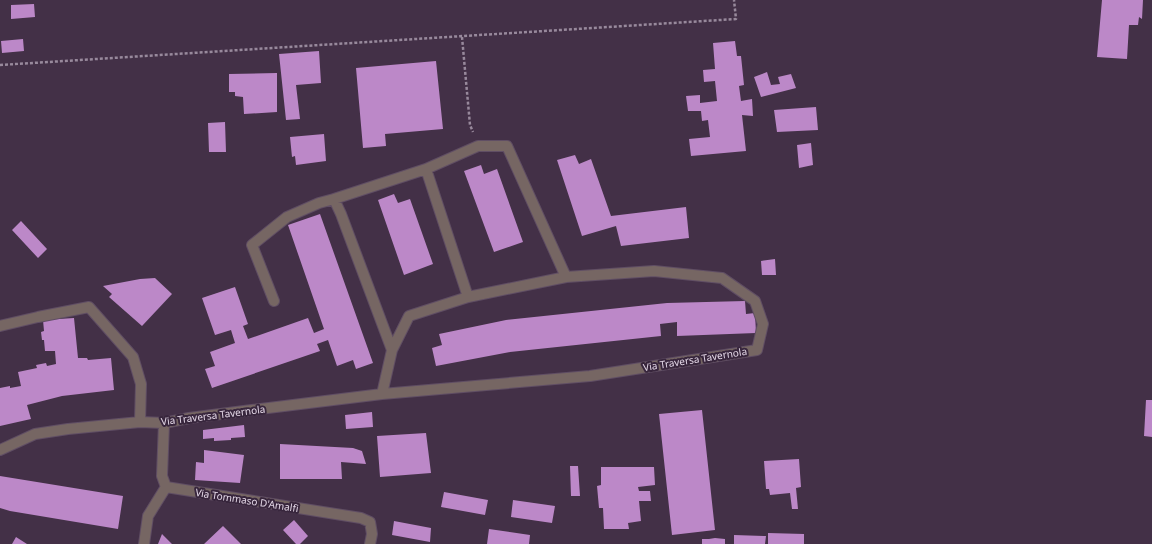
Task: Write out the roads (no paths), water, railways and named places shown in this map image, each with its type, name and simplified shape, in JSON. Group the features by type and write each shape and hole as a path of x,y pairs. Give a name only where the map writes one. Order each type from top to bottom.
{"street":[{"path":"274,301 252,246 287,217 319,203 334,200 426,168 478,146 507,146 566,277"},
{"path":"426,168 468,297"},
{"path":"334,200 341,214 392,350"},
{"name":"Via Traversa Tavernola","path":"0,450 35,434 68,429 140,422 164,423 205,416 382,394 590,376 757,350 763,324 755,301 722,278 654,271 566,277 468,297 409,316 392,350 382,394"},
{"path":"0,326 38,316 89,307 133,357 141,384 140,422"},
{"path":"144,544 148,516 166,487 162,476 164,423"},
{"name":"Via Tommaso D'Amalfi","path":"166,487 361,518 370,522 372,534 370,544"}]}
